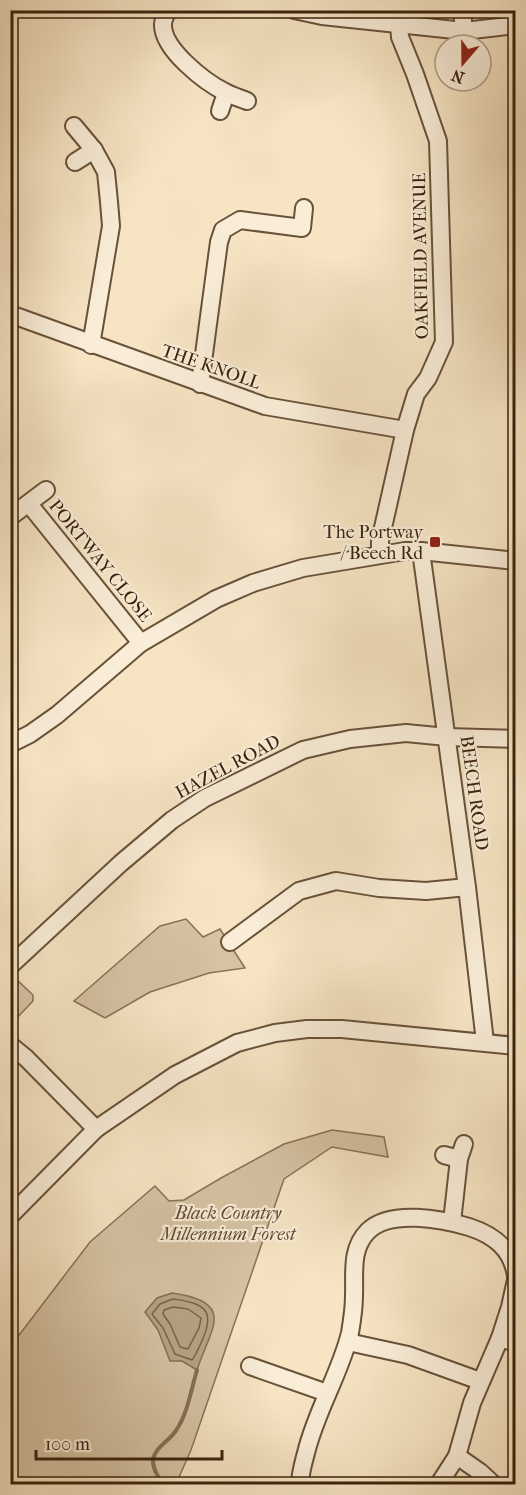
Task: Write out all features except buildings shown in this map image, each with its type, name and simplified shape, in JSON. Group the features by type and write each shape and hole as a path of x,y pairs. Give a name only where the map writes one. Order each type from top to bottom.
{"street":[{"path":"168,10 163,23 167,38 179,56 201,76 226,93 247,100"},
{"path":"294,10 322,16 464,31 516,25"},
{"path":"462,10 464,31"},
{"name":"OAKFIELD AVENUE","path":"380,554 380,541 405,430 416,394 428,378 444,342 438,141 416,74 400,37 399,25"},
{"path":"220,111 226,93"},
{"path":"74,126 94,150 106,172 111,226 91,345"},
{"path":"75,162 94,150"},
{"path":"200,384 219,242 223,231 240,220 302,228 304,208"},
{"name":"THE KNOLL","path":"10,314 265,406 405,430"},
{"name":"PORTWAY CLOSE","path":"10,517 46,490"},
{"name":"PORTWAY CLOSE","path":"29,504 141,643"},
{"path":"10,744 57,716 141,643 216,599 253,583 303,568 380,554 422,551 516,561"},
{"name":"BEECH ROAD","path":"422,551 467,887 485,1042"},
{"name":"HAZEL ROAD","path":"10,966 129,855 172,819 226,787 303,750 350,739 406,733 516,739"},
{"path":"233,934 299,891 336,881 379,888 426,891 467,887"},
{"path":"10,1216 96,1129 175,1075 237,1043 275,1033 307,1029 342,1029 516,1046"},
{"path":"10,1045 26,1058 96,1129"},
{"path":"452,1222 456,1152"},
{"path":"300,1485 311,1433 348,1342 353,1311 354,1263 357,1250 367,1232 377,1224 388,1219 412,1218 452,1222 483,1232 512,1251 516,1278 510,1307 508,1341 480,1381 457,1456 439,1485"},
{"path":"348,1342 408,1355 480,1381"},
{"path":"250,1366 327,1393"},
{"path":"457,1456 480,1472 493,1485"}],"green space":[{"path":"186,919 203,937 220,929 245,968 209,973 150,992 105,1018 74,1001 160,926"},
{"path":"14,977 33,995 33,1001 11,1024 11,981"},
{"name":"Black Country Millennium Forest","path":"332,1130 384,1137 388,1157 332,1147 284,1179 191,1450 176,1484 11,1484 10,1347 90,1242 155,1186 169,1201 184,1200 284,1144"}],"water":[{"path":"172,1293 193,1297 206,1303 212,1311 214,1320 212,1330 197,1370 182,1361 170,1361 158,1330 145,1312 157,1298"}],"waterway":[{"path":"162,1484 154,1469 153,1459 157,1450 174,1433 181,1422 197,1370"}],"place":[{"name":"The Portway / Beech Rd","path":"435,542"}]}
